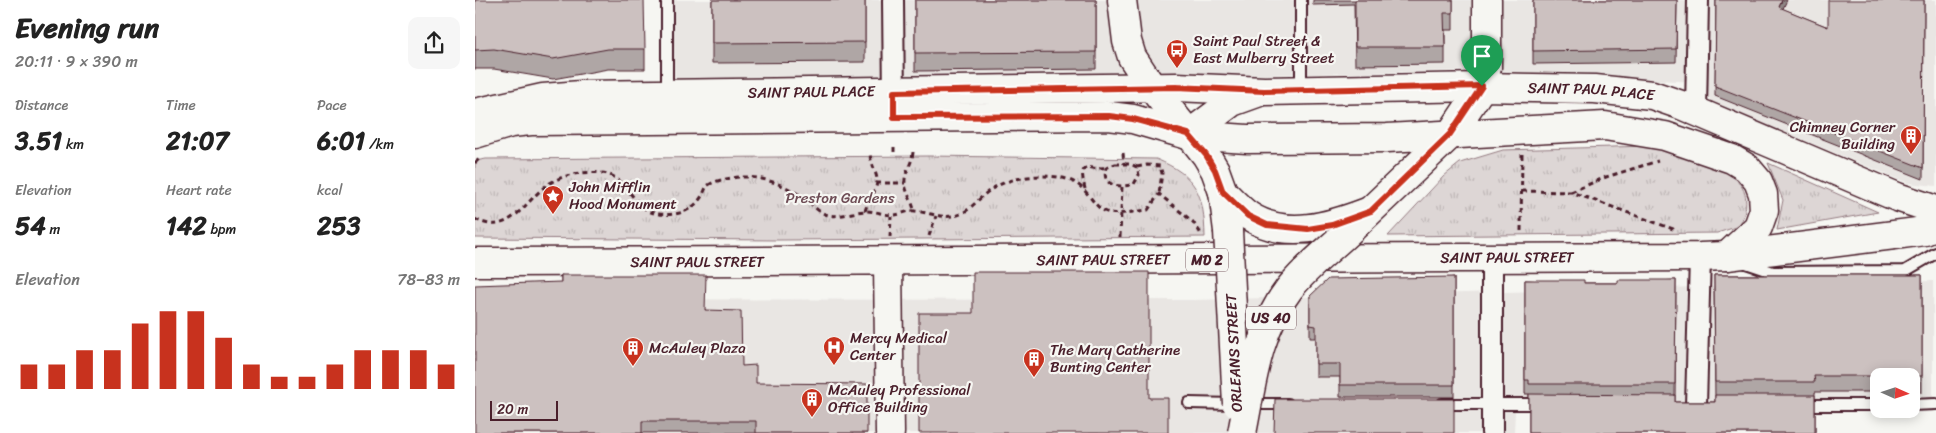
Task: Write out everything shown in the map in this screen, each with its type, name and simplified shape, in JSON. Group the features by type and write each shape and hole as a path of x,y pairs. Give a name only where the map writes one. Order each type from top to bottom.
{"main road":[{"name":"US 40","path":"1122,0 1127,41 1132,57 1188,134"},
{"name":"US 40","path":"1482,86 1487,67 1487,0"},
{"name":"SAINT PAUL PLACE","path":"475,113 543,98 667,107 894,105 1153,88 1264,91 1482,86 1620,90 1652,96 1696,111 1897,197 1936,210"},
{"name":"ORLEANS STREET","path":"1243,433 1256,362 1274,313 1290,288 1450,134 1482,86"},
{"path":"1188,134 1232,102 1264,91"},
{"name":"SAINT PAUL PLACE","path":"894,105 1109,116 1133,119 1188,134 1247,139 1387,138 1605,126 1665,136 1732,159 1747,168 1758,181 1763,194 1764,210 1758,227 1727,256"},
{"name":"SAINT PAUL PLACE","path":"475,134 511,123 531,120 667,107"},
{"name":"ORLEANS STREET","path":"1188,134 1206,155 1215,170 1223,192 1215,233 1238,433"},
{"path":"1223,192 1248,216 1267,225 1283,228 1308,229 1332,225 1371,211"},
{"name":"SAINT PAUL STREET","path":"475,262 888,262 1492,256 1700,257 1727,256 1925,231 1936,226"},
{"path":"888,262 890,433"}],"street":[{"path":"893,0 894,105"},
{"path":"1696,111 1698,0"},
{"path":"1491,433 1492,256"},
{"path":"1696,405 1700,257"}],"lane":[{"path":"667,0 667,107"},
{"path":"1301,0 1301,90"},
{"path":"1727,256 1773,272 1905,271 1936,253"},
{"path":"1189,404 1297,404"},
{"path":"1434,404 1554,404"},
{"path":"1920,405 1936,404"},
{"path":"1792,405 1870,405"}],"path":[{"path":"865,211 876,183 876,174 871,164 870,152"},
{"path":"913,152 912,164 906,174 905,183 915,210"},
{"path":"1123,153 1124,164"},
{"path":"1571,192 1606,178 1665,159"},
{"path":"1521,231 1522,160"},
{"path":"475,219 486,225 507,222 550,184 563,177 591,173 603,173 621,181 639,204 657,214 679,214 686,211 694,205 707,187 720,180 742,177 765,180 790,189 827,215 835,216 865,211 891,215 915,210 936,216 955,216 971,207 988,191 1006,181 1040,176 1067,178 1085,191 1097,207 1110,212 1148,210 1159,194 1162,173 1160,166 1147,164 1137,167 1124,164 1109,165 1106,168 1089,166 1084,168 1085,191"},
{"path":"1106,168 1104,175 1106,181 1113,186 1134,184 1139,175 1137,167"},
{"path":"876,183 905,183"},
{"path":"1120,237 1121,185"},
{"path":"1522,191 1571,192 1673,229 1676,234"},
{"path":"1159,194 1193,222 1215,233"},
{"path":"890,224 891,215"},
{"path":"929,236 936,216"}],"shaded area":[{"path":"673,0 1936,0 1936,186 1908,183 1712,102 1699,82 1461,71 675,87"},
{"path":"1933,281 1933,412 1920,412 1920,368 1870,368 1870,412 1515,411 1514,433 475,433 475,299 1193,300"}],"green space":[{"path":"1650,146 1703,160 1721,168 1735,178 1744,191 1746,207 1739,226 1717,233 1388,236 1444,176 1460,163 1503,150"},
{"name":"Preston Gardens","path":"929,156 1156,159 1181,172 1196,188 1203,209 1205,237 779,240 475,238 475,161 486,159"},
{"path":"1768,163 1878,212 1777,230 1783,200"}],"building":[{"path":"475,0 644,0 645,49 608,49 553,59 494,49 475,50"},
{"path":"712,0 865,0 865,42 712,43"},
{"path":"915,0 1096,0 1096,52 915,53"},
{"path":"1355,0 1453,0 1453,13 1444,13 1445,47 1355,47"},
{"path":"1533,0 1677,0 1676,49 1533,51"},
{"path":"1716,0 1782,0 1779,7 1828,27 1828,0 1924,0 1923,168 1715,86"},
{"name":"The Mary Catherine Bunting Center","path":"973,272 1149,272 1149,398 1168,398 1168,433 919,433 919,313 973,313"},
{"path":"561,275 706,275 705,310 741,311 742,366 756,365 756,383 867,384 867,433 756,433 756,421 642,421 642,433 475,433 475,285 561,282"},
{"path":"1714,275 1922,275 1922,376 1920,376 1920,368 1870,368 1870,376 1814,376 1815,382 1715,382"},
{"path":"1454,277 1454,385 1340,385 1340,364 1316,364 1316,326 1310,325 1310,296 1328,279"},
{"path":"1525,280 1584,280 1584,283 1618,283 1618,280 1676,280 1675,384 1529,384 1529,380 1525,380"},
{"path":"1529,394 1675,395 1675,402 1715,402 1715,395 1815,395 1815,433 1529,433"},
{"path":"1275,399 1454,399 1454,433 1274,433"}],"place":[{"name":"Saint Paul Street & East Mulberry Street","path":"1177,69"},
{"name":"Chimney Corner Building","path":"1911,155"},
{"name":"John Mifflin Hood Monument","path":"553,215"},
{"name":"Mercy Medical Center","path":"834,366"},
{"name":"McAuley Plaza","path":"633,367"},
{"name":"The Mary Catherine Bunting Center","path":"1034,378"},
{"name":"McAuley Professional Office Building","path":"812,418"}],"route":[{"path":"1482,86 1450,134 1371,211 1332,225 1308,229 1267,225 1248,216 1223,192 1215,170 1206,155 1188,134 1159,126 1133,119 1109,116 894,117 894,92 1176,87 1264,91 1482,86"}]}
